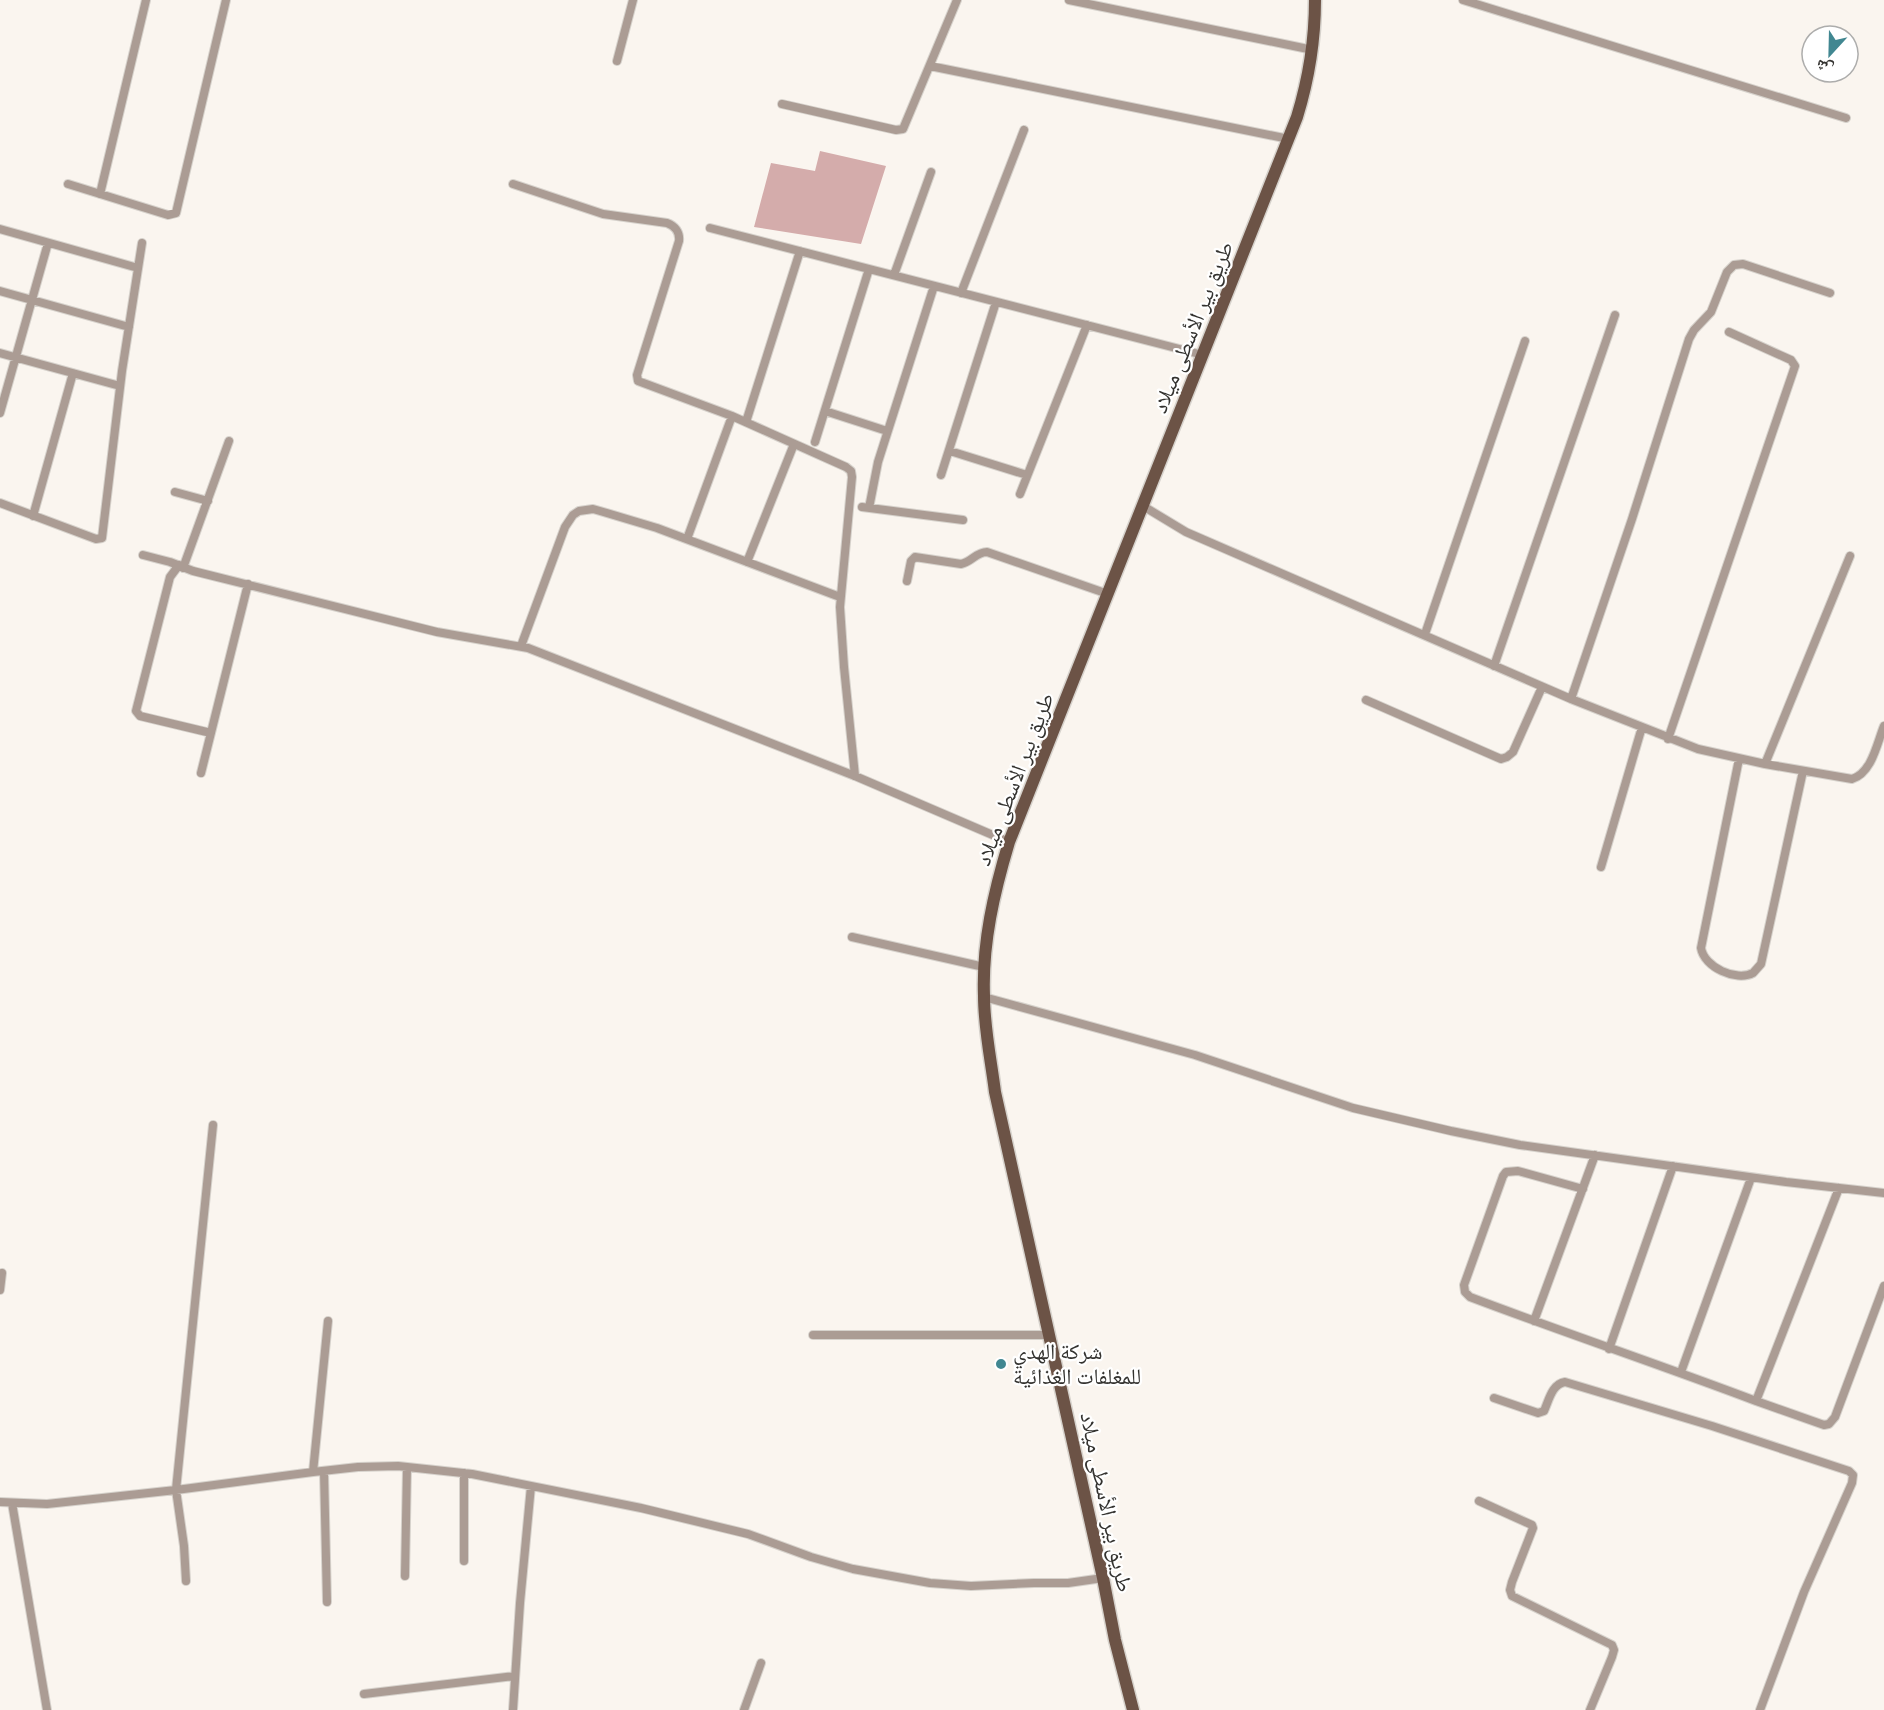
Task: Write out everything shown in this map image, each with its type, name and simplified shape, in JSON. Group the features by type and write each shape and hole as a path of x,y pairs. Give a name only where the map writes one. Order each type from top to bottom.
{"main road":[{"name":"طريق بير الأسطى ميلاد","path":"1133,1710 1115,1640 995,1092 984,997 984,967 992,904 1009,842 1290,139 1304,95 1313,50 1315,0"}],"street":[{"path":"100,194 146,0"},
{"path":"68,184 168,215 173,215 177,211 226,0"},
{"path":"617,61 633,0"},
{"path":"782,104 901,130 906,125 957,0"},
{"path":"1069,0 1313,50"},
{"path":"1463,0 1846,118"},
{"path":"930,66 1290,139"},
{"path":"961,293 1024,130"},
{"path":"894,275 931,172"},
{"path":"513,184 603,214 674,226 679,241 637,380 641,384 732,416 846,467 850,471 851,489 840,597 844,667 855,776"},
{"path":"710,228 1203,356"},
{"path":"0,229 138,268"},
{"path":"0,413 48,243"},
{"path":"0,503 96,539 102,538 120,386 142,243"},
{"path":"746,422 800,251"},
{"path":"1571,699 1636,508 1689,339 1694,330 1711,312 1727,272 1734,265 1743,264 1830,293"},
{"path":"815,442 869,269"},
{"path":"934,286 865,507 963,520"},
{"path":"0,291 129,327"},
{"path":"941,475 996,302"},
{"path":"1494,666 1615,315"},
{"path":"1020,494 1087,325"},
{"path":"1668,739 1795,366 1791,360 1729,332"},
{"path":"1425,634 1525,341"},
{"path":"0,353 120,386"},
{"path":"33,516 73,373"},
{"path":"825,411 887,431"},
{"path":"687,539 732,416"},
{"path":"211,733 140,716 136,711 170,577 181,567 229,441"},
{"path":"747,562 794,444"},
{"path":"950,450 1027,475"},
{"path":"176,492 208,501"},
{"path":"1143,506 1186,532 1425,634 1542,687 1698,749 1739,759 1852,779 1859,777 1866,770 1884,726"},
{"path":"521,646 565,527 573,515 579,511 593,509 657,528 840,597"},
{"path":"907,581 911,561 915,557 961,564 978,554 987,552 1108,594"},
{"path":"143,555 181,567 436,632 521,646 855,776 1009,842"},
{"path":"1765,764 1850,556"},
{"path":"201,772 248,584"},
{"path":"1366,700 1501,759 1507,758 1513,752 1542,687"},
{"path":"1601,867 1642,727"},
{"path":"1739,759 1701,948 1704,957 1712,965 1723,971 1739,975 1754,973 1761,964 1803,771"},
{"path":"852,937 984,967"},
{"path":"984,997 1172,1049 1386,1117 1520,1146 1752,1178 1884,1193"},
{"path":"186,1581 184,1546 176,1490 213,1125"},
{"path":"1534,1321 1594,1155"},
{"path":"1609,1348 1673,1166"},
{"path":"1583,1189 1518,1171 1506,1172 1464,1290 1470,1297 1824,1425 1829,1424 1835,1417 1884,1286"},
{"path":"1681,1372 1752,1178"},
{"path":"1756,1401 1839,1188"},
{"path":"0,1290 2,1274"},
{"path":"313,1472 328,1321"},
{"path":"813,1335 1049,1335"},
{"path":"1494,1398 1538,1413 1544,1411 1554,1387 1564,1382 1712,1426 1849,1471 1852,1475 1852,1484 1804,1592 1760,1710"},
{"path":"0,1502 47,1504 358,1467 407,1467 464,1473 705,1522 853,1569 930,1583 971,1586 1068,1583 1103,1578"},
{"path":"405,1576 407,1467"},
{"path":"324,1471 327,1602"},
{"path":"464,1473 464,1561"},
{"path":"513,1710 531,1486"},
{"path":"1479,1501 1532,1525 1533,1528 1512,1582 1510,1590 1512,1596 1612,1645 1614,1650 1612,1657 1590,1710"},
{"path":"12,1503 47,1710"},
{"path":"744,1710 761,1663"},
{"path":"364,1694 514,1676"}],"shaded area":[{"path":"820,151 886,166 861,244 754,227 771,163 815,171"}],"place":[{"name":"شركة الهدي للمغلفات الغذائية","path":"1001,1364"}]}
